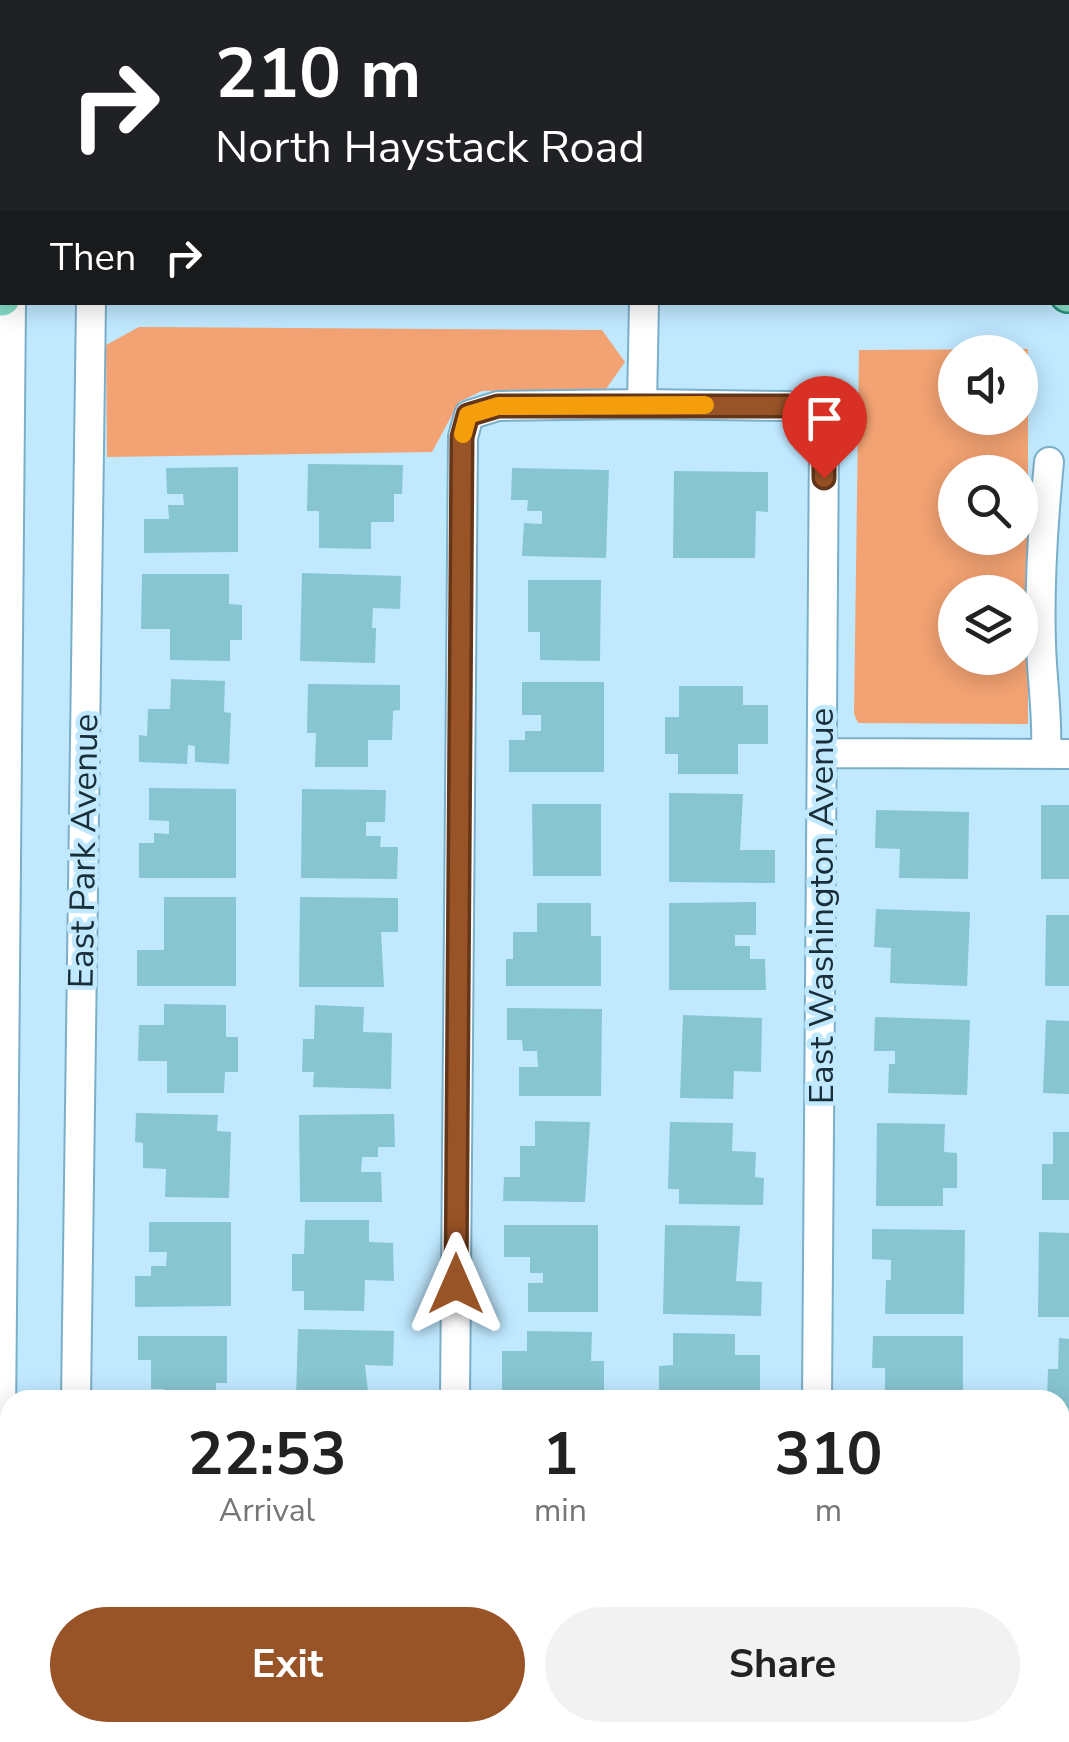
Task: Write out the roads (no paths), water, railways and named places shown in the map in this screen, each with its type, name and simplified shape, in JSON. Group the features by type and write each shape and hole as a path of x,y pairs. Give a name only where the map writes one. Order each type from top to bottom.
{"street":[{"path":"1,1390 10,305"},
{"name":"East Park Avenue","path":"76,1390 90,305"},
{"path":"455,1390 462,437 468,415 498,406 642,404 644,305"},
{"name":"East Washington Avenue","path":"642,404 788,406 817,414 824,439 817,1390"},
{"path":"822,752 1057,754 1041,647 1041,539 1049,462"}]}
